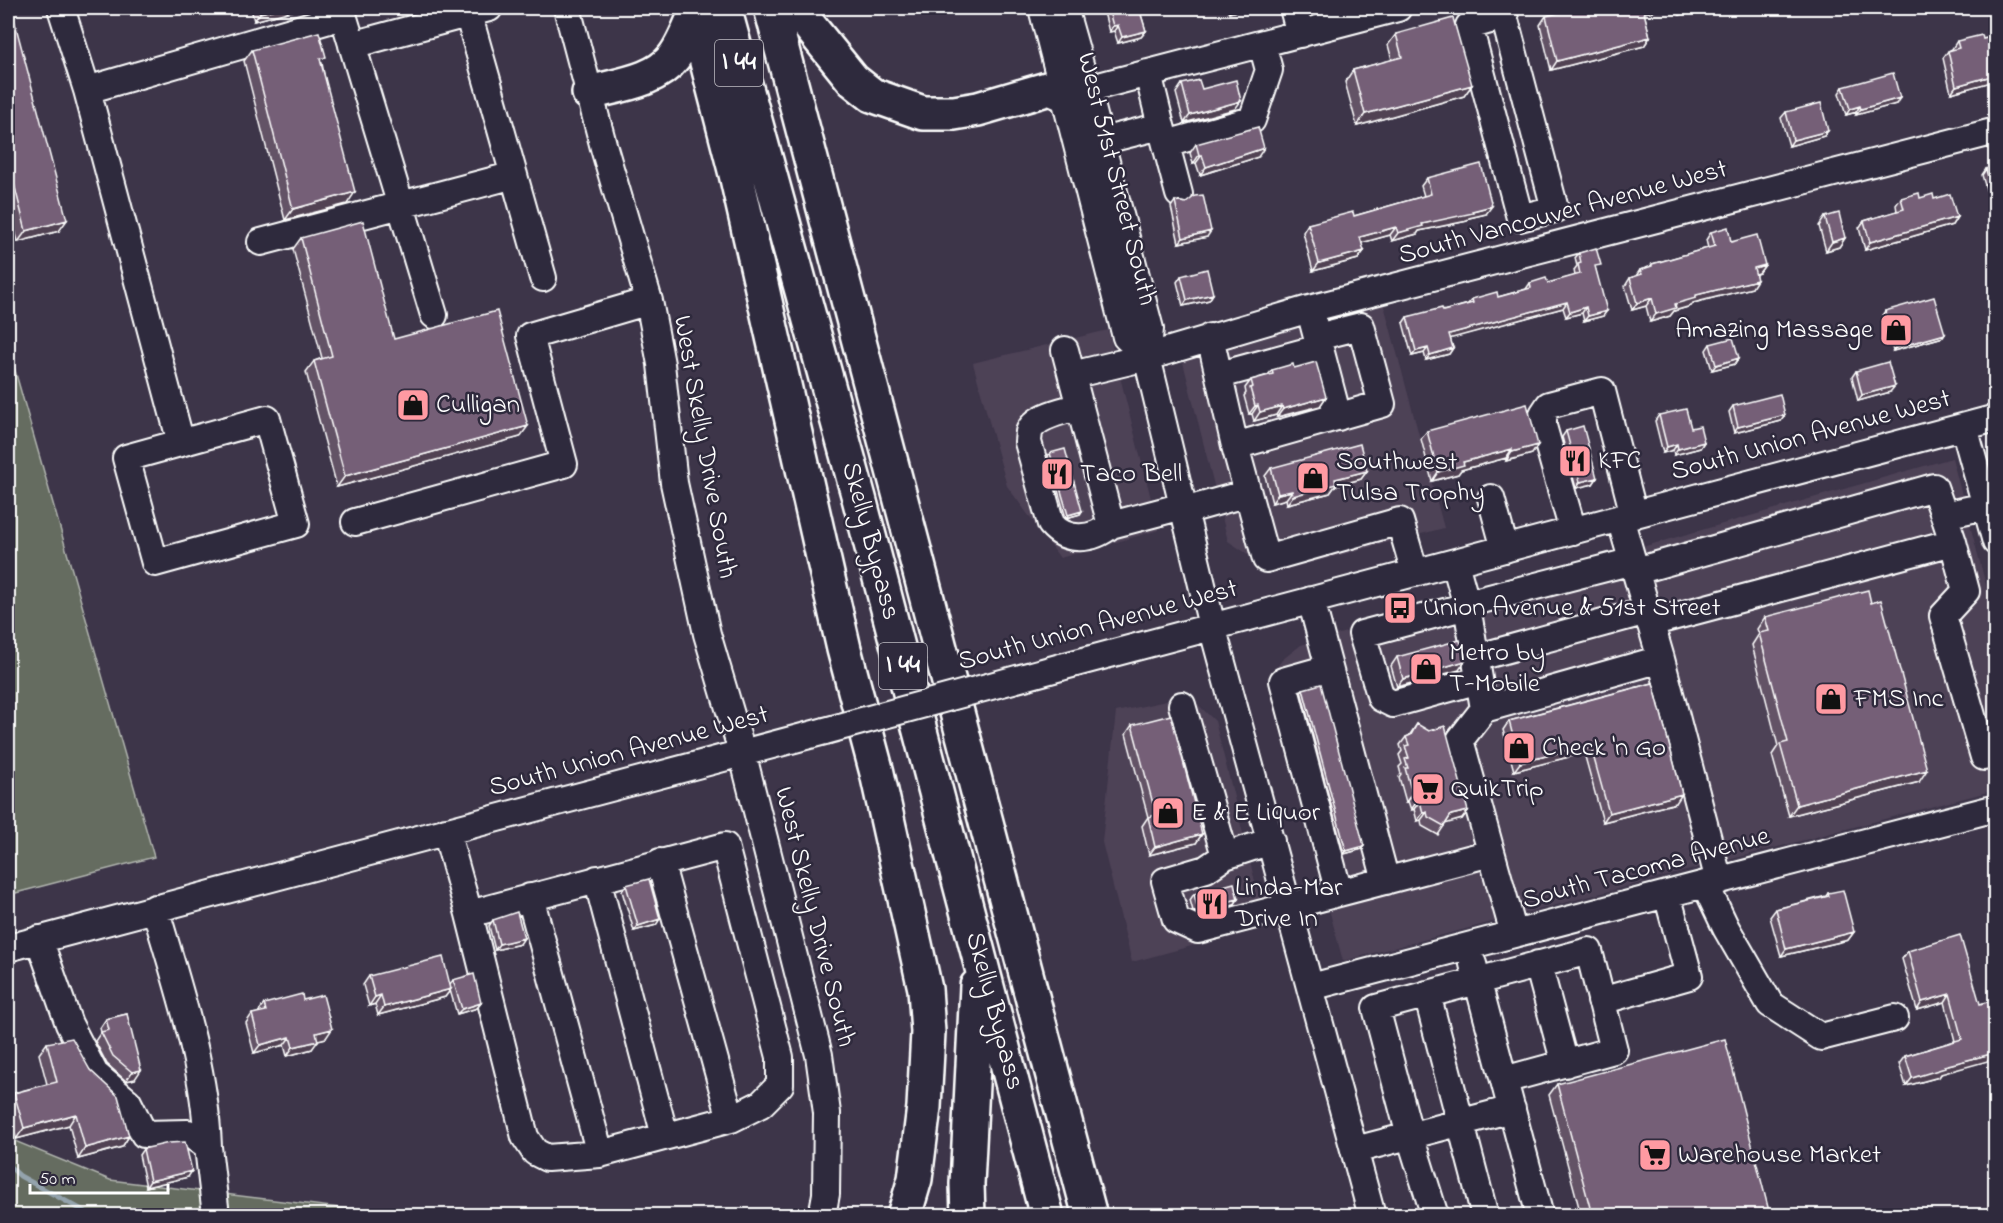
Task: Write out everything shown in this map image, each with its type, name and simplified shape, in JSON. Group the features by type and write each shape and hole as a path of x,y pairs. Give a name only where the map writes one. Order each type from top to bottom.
{"highway":[{"name":"Skelly Bypass","path":"771,8 1090,1215"},
{"path":"803,8 807,23 853,80 872,95 923,113 954,113 978,109 1050,88 1076,92"},
{"path":"589,93 650,76 665,67 704,10"},
{"path":"704,10 736,174 844,649 878,773 925,989 928,1032 924,1107 915,1179 904,1215"},
{"name":"Skelly Bypass","path":"704,10 859,498 1047,1215"},
{"path":"968,1215 967,1184 979,954"}],"street":[{"path":"61,8 87,90 181,443"},
{"name":"West Skelly Drive South","path":"567,8 649,301 662,364 674,483 707,633 742,752 819,1054 827,1113 826,1194 822,1215"},
{"name":"West 51st Street South","path":"1042,8 1076,92 1101,141 1150,329 1147,357 1212,626 1372,1215"},
{"name":"West 51st Street South","path":"1064,8 1076,92 1126,337 1147,357"},
{"path":"1293,8 1300,34"},
{"path":"1076,92 1398,8"},
{"path":"352,45 478,10 514,175 543,278"},
{"path":"87,90 342,12 434,315"},
{"path":"1486,14 1504,16 1556,209 1520,218 1469,26 1486,14"},
{"path":"1101,141 1164,135 1252,120 1269,70 1263,44"},
{"path":"1148,74 1179,194"},
{"name":"South Vancouver Avenue West","path":"1072,375 1147,357 1309,309 1995,131"},
{"path":"261,242 514,175"},
{"path":"355,522 564,464 530,336 649,301"},
{"path":"1309,309 1338,417"},
{"path":"1220,375 1318,343 1361,326 1382,405 1235,446"},
{"path":"1210,337 1235,446 1266,559 1400,521 1415,573"},
{"path":"1065,350 1111,525"},
{"path":"1573,531 1543,426 1543,414 1549,405 1602,391 1627,517 1634,566 1660,659 1712,882 1726,928 1770,1004 1821,1037 1895,1018"},
{"path":"1080,406 1044,418 1029,432 1028,442 1051,524 1058,533 1079,538 1103,531 1111,525 1248,493"},
{"name":"South Union Avenue West","path":"8,948 1995,418"},
{"path":"267,419 296,524 155,563 126,458 181,443 267,419"},
{"path":"1964,427 1995,542"},
{"path":"1953,542 1649,617 1477,669 1393,704 1381,698 1362,634 1466,605 1634,566 1934,487 1953,542 1966,591 1943,616 1984,757 1995,754"},
{"path":"1491,498 1505,549"},
{"path":"1944,515 1986,506"},
{"path":"1455,563 1466,605 1484,709"},
{"path":"1311,600 1386,880"},
{"path":"1514,934 1460,740 1484,709 1660,659"},
{"path":"1329,668 1283,681 1339,893"},
{"path":"1182,705 1225,856"},
{"name":"South Tacoma Avenue","path":"1311,987 1995,808"},
{"path":"446,831 525,1137 535,1152 547,1158 600,1154 731,1119 761,1104 780,1085 780,1057 725,846 469,914"},
{"path":"1271,841 1225,856 1206,869 1165,881 1176,920 1198,930 1491,853"},
{"path":"660,862 731,1119"},
{"path":"597,879 665,1136"},
{"path":"1601,1001 1689,976 1667,894"},
{"path":"531,897 600,1154"},
{"path":"155,908 199,1062 207,1113 214,1215"},
{"path":"39,939 69,1024 95,1074 128,1102 144,1134 188,1133 208,1147"},
{"path":"1468,946 1540,1215"},
{"path":"1435,1215 1410,1136 1376,1008 1589,951 1614,1050 1504,1080"},
{"path":"1538,964 1565,1064"},
{"path":"1427,994 1485,1215"},
{"path":"1355,1150 1512,1109"}],"shaded area":[{"path":"1384,305 1444,528 1275,572 1228,541 1182,358"},
{"path":"1108,330 1159,530 1060,558 1007,486 973,363"},
{"path":"8,346 154,857 8,895"},
{"path":"1952,458 1995,619 1995,790 1343,961 1272,697 1275,670 1282,660 1301,645"},
{"path":"1189,696 1215,721 1266,926 1132,962 1102,842 1116,712"},
{"path":"8,1121 17,1142 110,1180 397,1215 8,1215"}],"building":[{"path":"8,8 11,8 67,220 26,231 8,160"},
{"path":"259,8 279,8 260,13"},
{"path":"1108,8 1139,8 1146,31 1122,37 1118,25 1113,26"},
{"path":"1580,8 1643,8 1650,37 1557,61 1546,16"},
{"path":"1453,18 1472,85 1365,114 1353,70 1402,57 1396,34"},
{"path":"319,32 326,57 320,59 355,192 293,209 252,50"},
{"path":"1982,35 1983,39 1995,36 1995,75 1956,86 1948,51 1959,48 1957,41"},
{"path":"1893,73 1900,98 1861,109 1860,106 1850,109 1843,87"},
{"path":"1199,80 1202,89 1236,80 1241,101 1190,115 1182,84"},
{"path":"1821,103 1828,131 1793,140 1786,112"},
{"path":"1258,127 1264,148 1206,167 1196,144"},
{"path":"1481,164 1492,206 1472,211 1473,213 1422,224 1423,226 1398,233 1396,227 1360,237 1364,251 1319,263 1308,224 1353,212 1354,216 1431,194 1427,178"},
{"path":"1995,166 1995,193 1993,194 1986,169"},
{"path":"1919,193 1920,198 1933,194 1934,199 1950,194 1957,217 1870,242 1864,221 1904,209 1901,198"},
{"path":"1203,195 1211,231 1183,238 1175,201 1186,203 1195,196"},
{"path":"1839,213 1845,238 1832,242 1825,217"},
{"name":"Culligan","path":"363,221 394,339 497,311 528,426 345,476 314,361 332,356 301,238"},
{"path":"1728,227 1731,242 1757,235 1765,265 1754,268 1757,280 1696,295 1696,298 1675,304 1676,308 1656,314 1652,298 1637,303 1630,278 1642,274 1640,270 1652,264 1715,246 1711,232"},
{"path":"1596,248 1601,265 1595,266 1607,311 1588,316 1586,307 1570,312 1567,302 1449,334 1453,348 1430,355 1428,348 1416,351 1407,317 1473,303 1472,299 1497,292 1498,297 1531,288 1530,283 1546,278 1548,283 1580,274 1579,253"},
{"path":"1207,269 1213,294 1187,300 1181,276"},
{"path":"1934,297 1945,334 1895,348 1885,311"},
{"path":"1733,338 1739,358 1716,365 1710,344"},
{"path":"1316,362 1326,397 1283,409 1282,406 1260,412 1258,405 1255,406 1250,388 1253,387 1251,380 1273,374 1272,370 1293,364 1294,368"},
{"path":"1888,362 1895,386 1862,395 1856,371"},
{"path":"1780,394 1785,415 1738,427 1733,406"},
{"path":"1527,404 1538,445 1512,452 1512,449 1463,462 1464,465 1438,472 1427,431"},
{"path":"1686,409 1691,428 1700,426 1704,442 1678,449 1677,444 1667,447 1659,415"},
{"path":"1583,426 1597,478 1580,482 1566,431"},
{"name":"Southwest Tulsa Trophy","path":"1360,444 1367,471 1335,479 1336,484 1293,496 1292,491 1278,494 1271,468"},
{"path":"1065,449 1082,511 1068,515 1050,453"},
{"name":"FMS Inc","path":"1868,590 1871,603 1881,600 1927,770 1797,805 1780,744 1788,742 1759,633 1769,631 1765,617"},
{"path":"1460,640 1465,661 1403,679 1397,657"},
{"path":"1653,683 1682,794 1609,813 1590,744 1520,763 1509,721"},
{"path":"1321,684 1364,846 1346,851 1303,689"},
{"path":"1171,715 1202,834 1155,847 1148,817 1156,815 1132,725"},
{"name":"QuikTrip","path":"1417,724 1429,731 1445,726 1468,811 1451,815 1444,826 1428,817 1427,812 1423,813 1420,801 1417,801 1412,793 1405,768 1408,768 1405,759 1409,758 1405,746 1409,745 1406,737 1411,735"},
{"path":"649,879 660,919 638,926 626,885"},
{"path":"1234,883 1238,899 1203,908 1197,906 1194,894"},
{"path":"1843,890 1854,932 1786,949 1776,909 1829,896 1828,893"},
{"path":"517,912 524,938 499,944 493,920"},
{"path":"1960,935 1980,1004 1995,1000 1995,1053 1944,1066 1945,1068 1912,1078 1905,1056 1962,1039 1950,994 1922,1002 1908,951"},
{"path":"443,957 451,989 384,1007 381,995 375,997 369,976"},
{"path":"474,974 481,1003 462,1009 453,980"},
{"path":"302,994 303,1000 323,995 332,1029 316,1033 318,1041 293,1047 290,1037 260,1045 252,1014 266,1011 264,1004"},
{"path":"127,1014 141,1070 132,1072 113,1056 101,1032 109,1030 106,1019"},
{"path":"72,1038 90,1070 118,1096 129,1136 85,1148 76,1114 24,1128 14,1093 57,1082 47,1043"},
{"name":"Warehouse Market","path":"1725,1039 1770,1215 1592,1215 1557,1084"},
{"path":"185,1142 192,1171 150,1181 143,1149"}],"waterway":[{"path":"8,1165 20,1176 93,1216"}],"place":[{"name":"Amazing Massage","path":"1896,330"},
{"name":"Culligan","path":"413,405"},
{"name":"KFC","path":"1575,461"},
{"name":"Taco Bell","path":"1057,474"},
{"name":"Southwest Tulsa Trophy","path":"1313,478"},
{"name":"Union Avenue & 51st Street","path":"1400,608"},
{"name":"Metro by T-Mobile","path":"1426,669"},
{"name":"FMS Inc","path":"1831,699"},
{"name":"Check 'n Go","path":"1519,748"},
{"name":"QuikTrip","path":"1428,789"},
{"name":"E & E Liquor","path":"1168,813"},
{"name":"Linda-Mar Drive In","path":"1212,904"},
{"name":"Warehouse Market","path":"1655,1155"}]}
